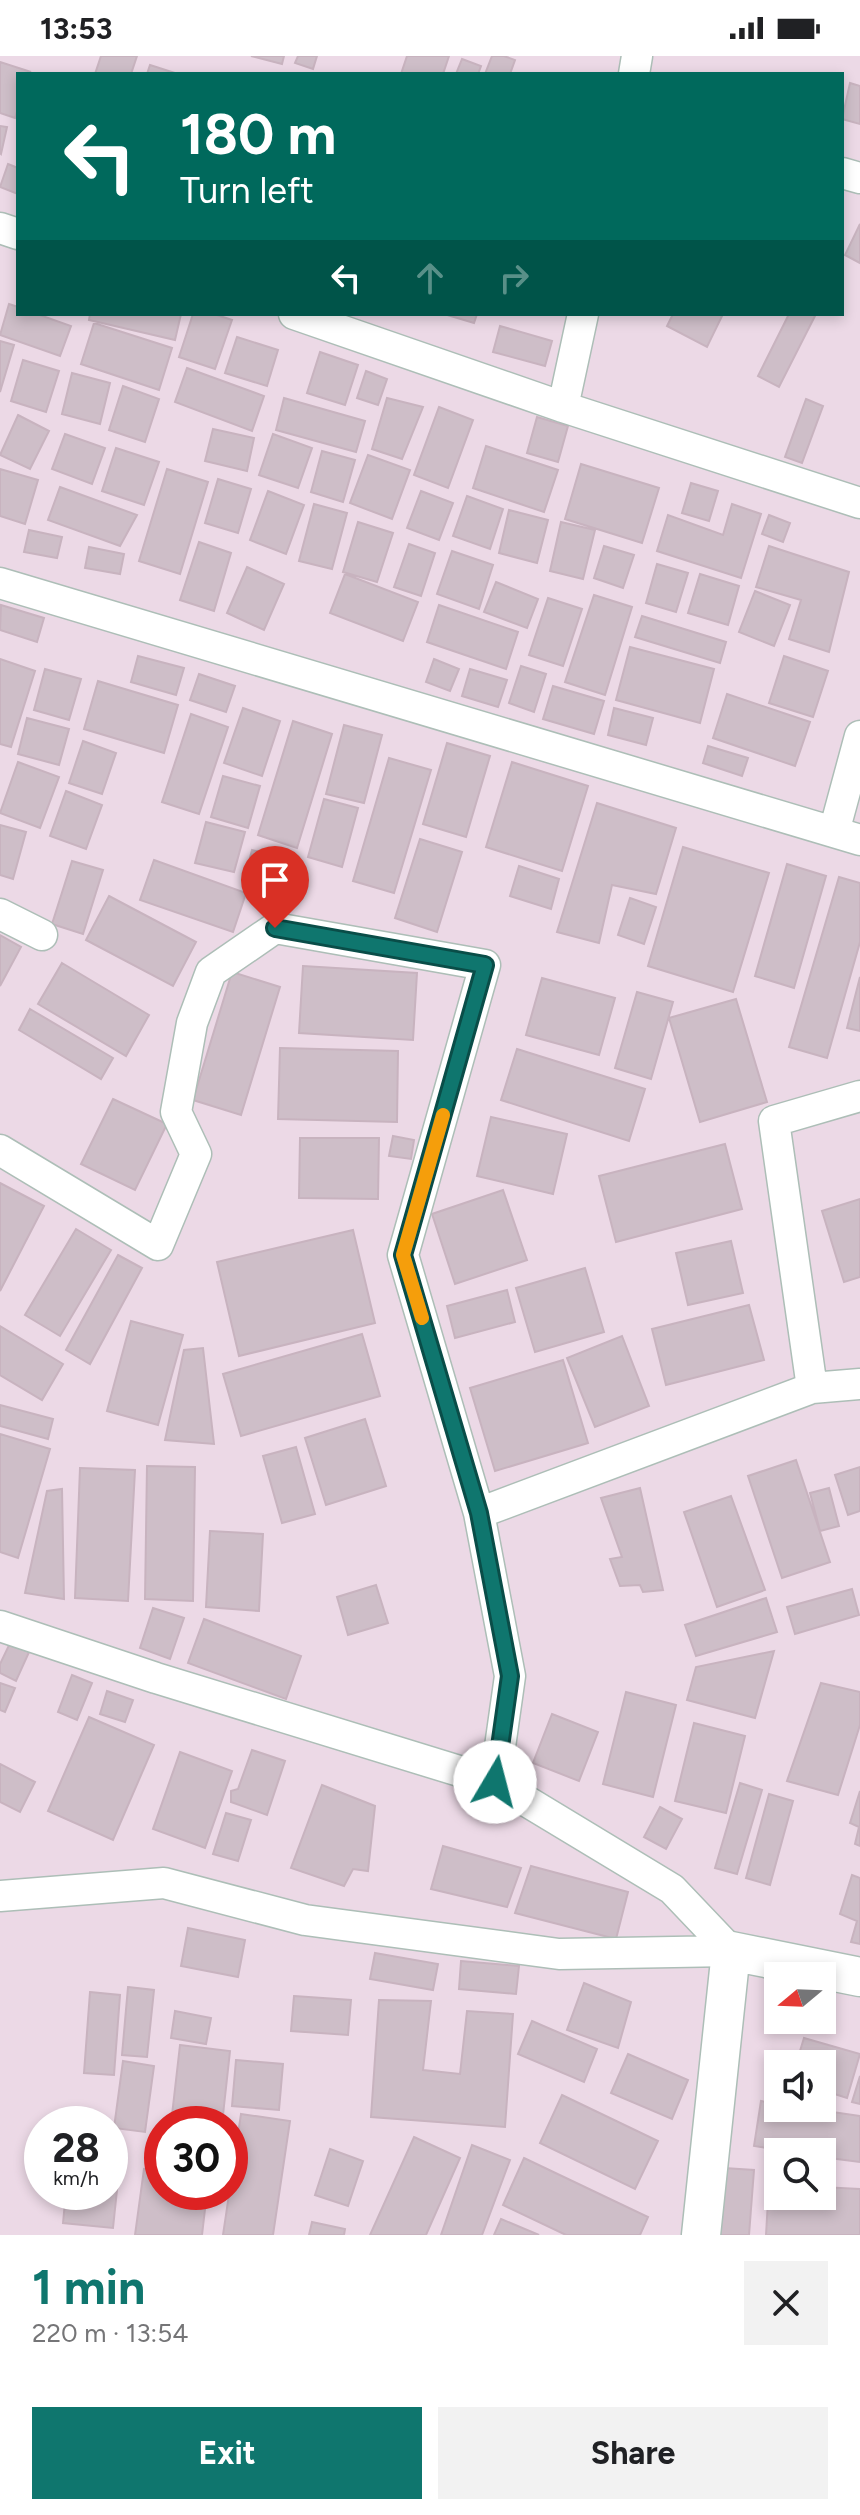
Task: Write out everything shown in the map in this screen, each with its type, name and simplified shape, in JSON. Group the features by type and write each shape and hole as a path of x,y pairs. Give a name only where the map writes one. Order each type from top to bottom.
{"street":[{"path":"300,316 563,407 860,503"},
{"path":"563,407 583,316"},
{"path":"0,583 847,836 860,736"},
{"path":"0,914 42,935"},
{"path":"0,1150 158,1245 196,1154 176,1112 192,1023 211,972 275,928 485,965 403,1255 479,1513 510,1676 495,1782"},
{"path":"812,1388 774,1121 860,1096"},
{"path":"479,1513 812,1388 860,1384"},
{"path":"0,1626 156,1678 495,1782 672,1889 731,1951 701,2235"},
{"path":"0,1896 164,1883 305,1920 559,1954 731,1951 860,1977"}],"building":[{"path":"101,56 137,56 132,72 96,72"},
{"path":"251,56 284,56 282,64"},
{"path":"298,56 317,56 313,69 295,63"},
{"path":"407,56 449,56 444,72 402,72"},
{"path":"492,56 515,60 511,72 486,72"},
{"path":"462,59 481,66 479,72 457,72"},
{"path":"0,62 31,72 16,72 15,118 0,113"},
{"path":"150,65 172,72 148,72"},
{"path":"850,83 860,86 860,124 844,120"},
{"path":"0,126 7,127 1,154 0,153"},
{"path":"8,164 16,167 16,193 0,187"},
{"path":"860,224 860,263 845,255"},
{"path":"9,304 16,306 16,316 43,316 71,326 60,356 0,335"},
{"path":"90,316 181,316 175,340 89,320"},
{"path":"192,316 220,316 232,320 215,369 179,357"},
{"path":"451,316 476,316 474,323"},
{"path":"672,316 722,316 707,347 667,326"},
{"path":"788,316 815,316 779,387 758,376"},
{"path":"94,323 172,348 159,390 81,364"},
{"path":"500,326 552,341 545,366 493,352"},
{"path":"237,337 278,350 267,386 225,373"},
{"path":"0,341 14,345 0,392"},
{"path":"320,352 358,365 345,405 307,393"},
{"path":"23,360 59,371 46,412 11,401"},
{"path":"187,368 264,396 252,431 175,402"},
{"path":"366,371 387,379 378,405 357,398"},
{"path":"72,373 110,383 100,424 62,414"},
{"path":"123,386 159,399 145,442 109,430"},
{"path":"284,398 365,421 356,452 276,430"},
{"path":"387,398 423,407 402,459 372,449"},
{"path":"806,399 823,406 802,463 785,457"},
{"path":"439,407 473,420 448,488 414,475"},
{"path":"18,415 49,431 30,469 0,455"},
{"path":"537,417 568,426 558,462 527,453"},
{"path":"213,429 254,438 247,471 205,461"},
{"path":"65,434 105,448 92,484 52,469"},
{"path":"273,434 312,448 298,488 259,475"},
{"path":"486,446 558,470 544,512 473,488"},
{"path":"116,448 159,462 144,505 102,491"},
{"path":"322,451 355,460 343,502 311,492"},
{"path":"368,455 410,470 392,519 350,503"},
{"path":"581,464 659,488 642,543 565,519"},
{"path":"0,469 38,480 25,524 0,516"},
{"path":"167,469 208,482 180,574 139,561"},
{"path":"218,479 251,489 238,533 205,523"},
{"path":"691,483 718,491 709,521 682,513"},
{"path":"60,487 137,515 120,546 48,520"},
{"path":"268,491 304,505 286,554 250,540"},
{"path":"421,491 453,503 439,540 407,528"},
{"path":"467,496 503,509 490,549 453,536"},
{"path":"314,504 347,513 332,569 299,561"},
{"path":"732,504 761,514 741,578 657,551 668,515 723,535"},
{"path":"509,510 548,520 537,563 499,553"},
{"path":"769,515 790,523 783,542 762,534"},
{"path":"358,522 393,533 377,582 343,572"},
{"path":"561,522 595,530 583,579 550,571"},
{"path":"29,530 62,537 57,558 24,552"},
{"path":"199,542 231,553 214,611 180,600"},
{"path":"409,544 435,553 421,596 394,587"},
{"path":"604,546 634,555 623,588 594,578"},
{"path":"769,546 849,572 829,652 789,639 801,600 756,587"},
{"path":"89,547 124,554 120,574 85,568"},
{"path":"452,551 493,565 479,609 437,594"},
{"path":"657,564 688,573 676,612 646,603"},
{"path":"247,567 284,584 264,630 227,613"},
{"path":"345,574 418,602 403,641 330,613"},
{"path":"700,574 739,586 728,625 688,613"},
{"path":"496,582 538,599 527,628 484,612"},
{"path":"755,591 790,605 774,646 739,632"},
{"path":"594,595 632,607 605,695 565,682"},
{"path":"548,598 582,609 563,666 529,655"},
{"path":"1,605 44,618 37,642 0,630"},
{"path":"439,605 518,632 506,669 427,642"},
{"path":"642,616 726,642 720,663 635,637"},
{"path":"630,647 714,669 700,723 616,700"},
{"path":"138,656 184,668 176,695 131,682"},
{"path":"784,656 828,671 813,717 769,703"},
{"path":"0,659 35,671 11,747 0,744"},
{"path":"434,659 459,669 450,691 426,682"},
{"path":"521,666 546,674 534,712 509,703"},
{"path":"45,669 81,679 69,720 34,710"},
{"path":"470,669 507,680 498,707 462,696"},
{"path":"199,674 235,686 226,712 190,700"},
{"path":"98,681 178,705 164,753 84,729"},
{"path":"553,686 604,701 594,734 543,719"},
{"path":"727,694 810,722 795,766 713,738"},
{"path":"243,708 280,721 262,776 224,763"},
{"path":"614,708 653,718 646,745 608,735"},
{"path":"191,714 228,727 199,814 162,802"},
{"path":"27,718 69,729 59,765 18,754"},
{"path":"293,721 332,734 297,848 258,835"},
{"path":"344,725 382,735 364,803 326,794"},
{"path":"83,741 116,753 102,794 69,783"},
{"path":"447,743 490,756 466,837 423,824"},
{"path":"708,746 748,758 742,776 703,763"},
{"path":"389,758 431,770 394,893 353,881"},
{"path":"18,762 59,777 40,828 0,813"},
{"path":"512,762 588,786 562,871 486,847"},
{"path":"223,776 260,786 248,828 211,817"},
{"path":"66,791 102,805 86,849 50,836"},
{"path":"324,799 358,808 342,867 308,857"},
{"path":"597,803 676,828 656,894 612,885 599,943 557,932"},
{"path":"206,822 245,832 234,872 195,863"},
{"path":"0,825 26,832 13,879 0,875"},
{"path":"420,839 462,852 437,932 395,918"},
{"path":"683,847 769,873 733,992 648,966"},
{"path":"252,850 290,859 283,886 245,877"},
{"path":"154,860 246,893 233,932 140,900"},
{"path":"72,861 103,870 83,934 52,924"},
{"path":"787,864 826,876 794,988 755,976"},
{"path":"519,866 559,879 551,909 510,896"},
{"path":"839,877 860,883 860,942 827,1058 789,1047"},
{"path":"109,896 196,942 173,986 86,940"},
{"path":"630,898 656,907 644,944 618,935"},
{"path":"0,935 21,947 0,986"},
{"path":"62,963 149,1015 126,1056 38,1004"},
{"path":"303,966 417,973 413,1040 299,1033"},
{"path":"232,972 280,987 241,1115 193,1100"},
{"path":"860,977 860,1031 847,1028"},
{"path":"542,978 615,998 599,1055 526,1035"},
{"path":"637,992 673,1002 651,1079 615,1068"},
{"path":"736,999 767,1102 700,1122 669,1018"},
{"path":"30,1009 113,1058 101,1079 19,1030"},
{"path":"280,1048 398,1051 397,1122 278,1119"},
{"path":"517,1049 645,1089 629,1141 501,1100"},
{"path":"113,1099 167,1124 135,1190 81,1164"},
{"path":"491,1117 567,1134 553,1194 477,1176"},
{"path":"393,1136 414,1140 411,1159 389,1156"},
{"path":"300,1138 379,1138 378,1199 299,1198"},
{"path":"725,1144 742,1209 616,1242 599,1176"},
{"path":"0,1183 44,1206 0,1291"},
{"path":"503,1190 527,1260 455,1284 432,1214"},
{"path":"860,1199 860,1277 844,1282 822,1211"},
{"path":"76,1229 111,1250 60,1336 25,1315"},
{"path":"353,1230 375,1323 239,1356 217,1262"},
{"path":"731,1241 743,1293 688,1305 676,1253"},
{"path":"118,1255 142,1268 90,1364 66,1350"},
{"path":"585,1268 604,1332 535,1352 516,1288"},
{"path":"507,1290 515,1322 455,1338 447,1306"},
{"path":"749,1305 764,1360 666,1385 652,1329"},
{"path":"131,1321 183,1335 158,1425 107,1411"},
{"path":"0,1326 63,1364 42,1400 0,1375"},
{"path":"362,1334 380,1396 241,1436 223,1374"},
{"path":"622,1336 649,1406 595,1427 567,1358"},
{"path":"203,1348 214,1444 165,1440 184,1350"},
{"path":"563,1360 588,1443 495,1471 470,1388"},
{"path":"0,1405 53,1419 48,1439 0,1426"},
{"path":"365,1419 386,1486 326,1505 305,1438"},
{"path":"0,1434 50,1449 18,1558 0,1552"},
{"path":"296,1447 315,1514 282,1523 263,1456"},
{"path":"796,1460 830,1562 782,1578 748,1476"},
{"path":"147,1466 195,1467 193,1601 145,1599"},
{"path":"860,1467 860,1511 848,1515 835,1475"},
{"path":"80,1468 135,1470 128,1601 75,1598"},
{"path":"640,1488 663,1590 643,1592 640,1585 620,1586 610,1559 622,1557 601,1498"},
{"path":"829,1488 839,1526 820,1531 810,1493"},
{"path":"62,1489 64,1599 25,1593 47,1491"},
{"path":"731,1496 765,1590 717,1607 684,1512"},
{"path":"210,1531 263,1534 259,1611 206,1607"},
{"path":"376,1585 388,1623 348,1635 337,1597"},
{"path":"852,1589 859,1615 795,1634 787,1607"},
{"path":"766,1598 777,1632 696,1656 685,1625"},
{"path":"153,1608 184,1618 170,1659 140,1648"},
{"path":"204,1619 301,1656 286,1699 188,1663"},
{"path":"11,1641 30,1650 16,1681 0,1673 0,1664"},
{"path":"774,1651 755,1718 687,1700 696,1667"},
{"path":"72,1675 92,1683 77,1720 58,1712"},
{"path":"0,1683 15,1688 5,1712 0,1710"},
{"path":"821,1683 860,1692 860,1725 838,1795 787,1781"},
{"path":"107,1691 133,1700 125,1722 100,1714"},
{"path":"626,1692 676,1705 653,1797 603,1784"},
{"path":"552,1714 598,1732 579,1781 533,1763"},
{"path":"89,1717 154,1745 113,1840 48,1811"},
{"path":"694,1723 745,1736 726,1813 675,1801"},
{"path":"252,1750 285,1761 267,1815 231,1802 231,1791 238,1789"},
{"path":"180,1752 232,1771 205,1848 153,1829"},
{"path":"0,1764 35,1782 20,1812 0,1802"},
{"path":"740,1783 762,1790 737,1874 715,1868"},
{"path":"322,1785 375,1806 368,1871 353,1869 344,1886 291,1868"},
{"path":"860,1791 860,1846 855,1844 859,1827 850,1823"},
{"path":"769,1794 793,1801 770,1885 746,1878"},
{"path":"660,1807 682,1819 666,1849 644,1837"},
{"path":"226,1813 251,1820 238,1861 213,1854"},
{"path":"443,1846 521,1868 507,1907 431,1889"},
{"path":"531,1866 628,1892 616,1939 515,1913"},
{"path":"852,1875 860,1878 860,1944 851,1942 857,1921 840,1914"},
{"path":"188,1928 245,1940 238,1977 181,1966"},
{"path":"375,1953 438,1964 433,1990 370,1979"},
{"path":"461,1961 519,1966 516,1994 459,1989"},
{"path":"584,1983 631,2002 618,2048 567,2030"},
{"path":"128,1987 154,1990 147,2057 122,2055"},
{"path":"90,1992 120,1995 114,2075 84,2073"},
{"path":"294,1996 351,2000 348,2035 291,2031"},
{"path":"379,2000 431,2001 423,2070 460,2074 467,2011 513,2014 505,2127 371,2117"},
{"path":"175,2011 211,2018 206,2044 171,2038"},
{"path":"532,2021 597,2049 584,2082 518,2054"},
{"path":"804,2038 860,2054 847,2098 836,2094 836,2050 800,2050"},
{"path":"180,2045 230,2051 224,2106 173,2106"},
{"path":"628,2054 688,2080 672,2119 611,2093"},
{"path":"236,2060 283,2064 279,2110 232,2106"},
{"path":"123,2061 154,2066 149,2106 144,2106 144,2132 128,2130 128,2106 117,2106"},
{"path":"860,2076 860,2104 852,2102"},
{"path":"562,2095 658,2141 635,2189 540,2143"},
{"path":"761,2101 764,2102 764,2122 836,2122 836,2113 860,2116 860,2162 836,2159 836,2138 764,2138 764,2148 754,2146"},
{"path":"248,2115 290,2121 273,2235 223,2235 227,2210 248,2210"},
{"path":"414,2137 460,2158 426,2235 370,2235"},
{"path":"472,2145 510,2160 482,2235 441,2235"},
{"path":"330,2149 363,2161 348,2206 315,2195"},
{"path":"524,2158 648,2217 640,2235 566,2235 503,2205"},
{"path":"724,2168 754,2170 749,2235 718,2235"},
{"path":"144,2169 144,2210 205,2210 202,2235 135,2235"},
{"path":"836,2188 860,2189 860,2235 766,2235 767,2210 836,2210"},
{"path":"64,2210 115,2210 113,2228 63,2223"},
{"path":"501,2219 539,2235 494,2235"},
{"path":"312,2222 345,2229 344,2235 309,2235"}],"slow traffic":[{"path":"422,1318 403,1255 443,1115"}],"route":[{"path":"275,928 485,965 403,1255 479,1513 510,1676 495,1782"}]}
